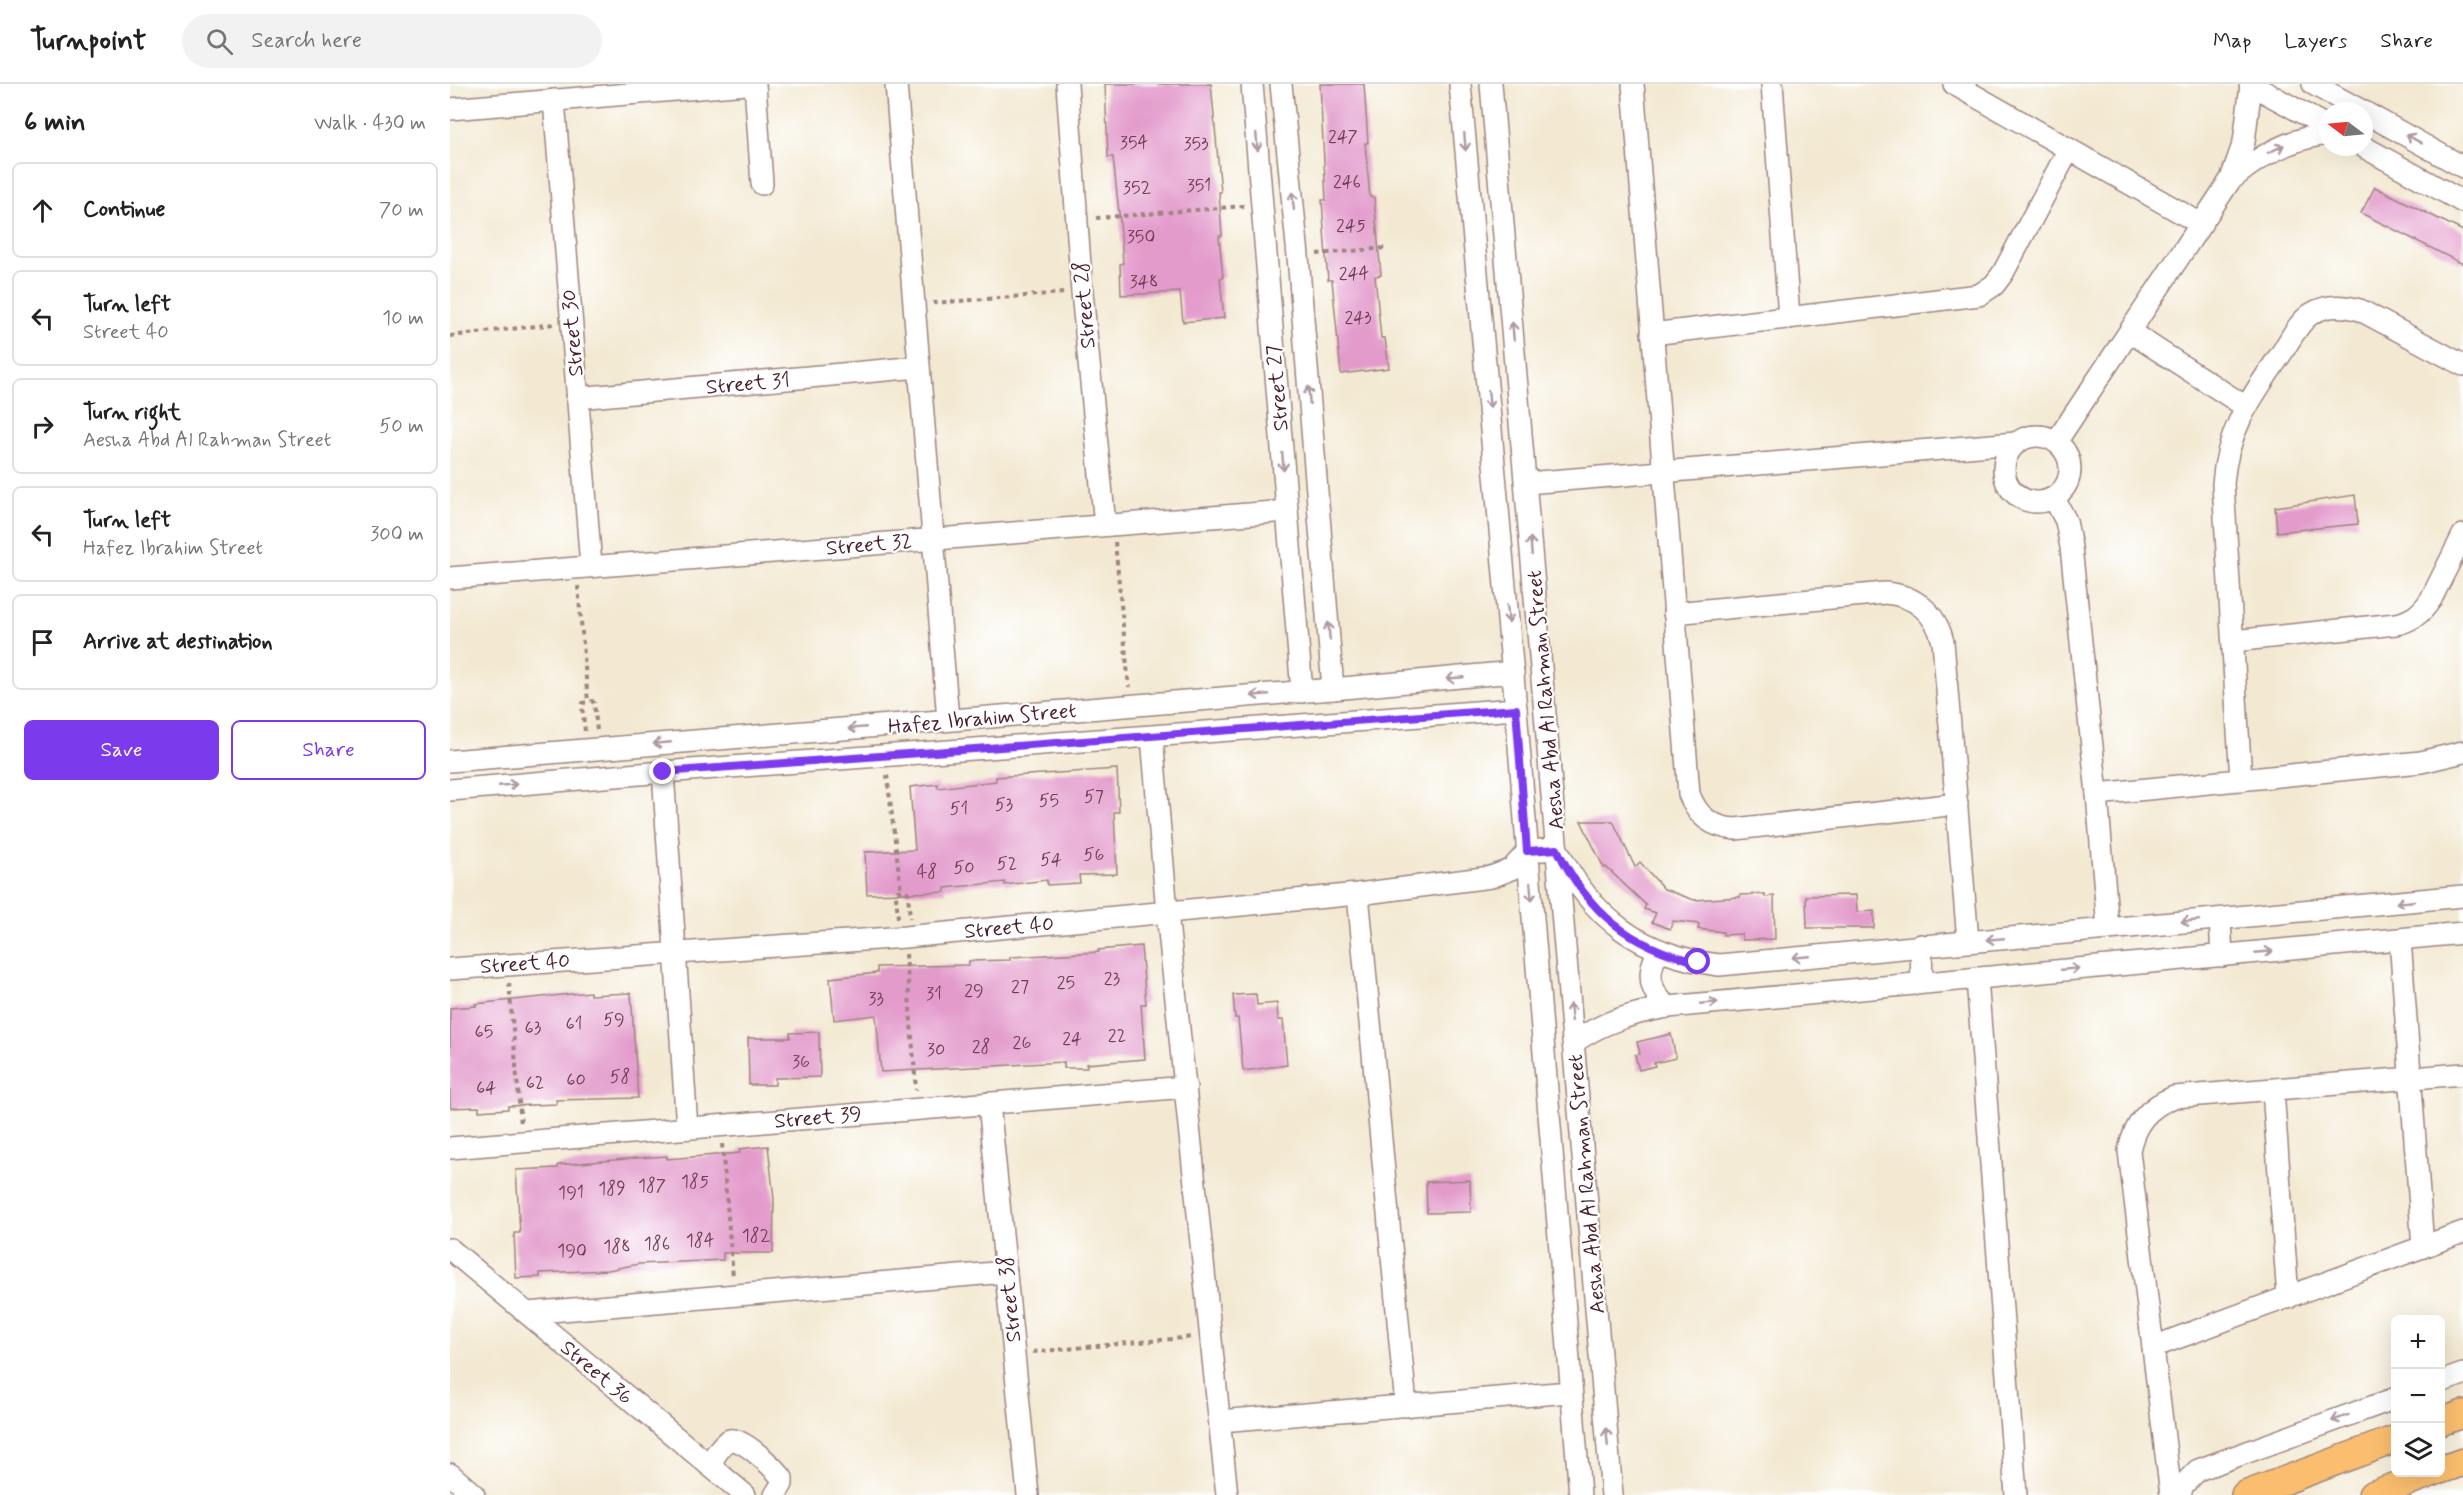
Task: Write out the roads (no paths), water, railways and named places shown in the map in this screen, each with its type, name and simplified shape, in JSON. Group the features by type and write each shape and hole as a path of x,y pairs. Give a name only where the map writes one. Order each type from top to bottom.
{"main road":[{"path":"2445,1420 2463,1414"},
{"path":"2245,1495 2391,1441"},
{"path":"2445,1468 2463,1462"},
{"path":"2372,1495 2423,1477"}],"street":[{"path":"450,109 747,84"},
{"path":"755,84 762,184"},
{"path":"896,84 948,720"},
{"name":"Street 28","path":"1067,84 1082,292 1109,525"},
{"name":"Street 27","path":"1252,84 1302,692"},
{"name":"Street 27","path":"1281,84 1298,256 1334,689"},
{"name":"Aesha Abd Al Rahman Street","path":"1460,84 1513,672 1580,1495"},
{"name":"Aesha Abd Al Rahman Street","path":"1491,84 1612,1495"},
{"path":"1633,84 1689,794 1696,810 1709,822 1734,830 1957,804"},
{"path":"1772,84 1789,318"},
{"path":"1954,84 2202,224"},
{"path":"2056,442 2232,179 2244,142 2251,84 2319,122"},
{"path":"2313,84 2352,102"},
{"name":"Street 30","path":"554,100 577,398 584,567"},
{"path":"2373,114 2463,167"},
{"path":"2232,179 2255,160 2281,146 2319,136"},
{"path":"1652,334 1969,297 1988,290 2003,273 2069,149"},
{"path":"2373,152 2463,202"},
{"path":"2241,780 2224,468 2232,436 2246,406 2303,320 2327,307 2338,306 2360,310 2463,365"},
{"path":"2130,332 2246,406"},
{"path":"1485,361 1515,358"},
{"name":"Street 31","path":"577,398 919,367"},
{"path":"1526,483 2016,443 2029,437 2043,436 2056,442 2066,451 2068,457 2070,477 2064,489 2054,498 2040,502 2027,501 2015,493 2007,482 2004,468 2008,454 2016,443"},
{"path":"2054,498 2069,534 2097,794 2108,929"},
{"name":"Street 32","path":"450,578 1287,511"},
{"path":"2233,641 2396,624 2411,619 2425,608 2431,599 2463,536"},
{"path":"1674,613 1885,593 1915,601 1930,615 1943,642 1968,941"},
{"name":"Hafez Ibrahim Street","path":"450,761 1302,692 1513,672"},
{"name":"Hafez Ibrahim Street","path":"450,790 663,772 1516,709"},
{"path":"1152,736 1167,912 1227,1495"},
{"path":"2097,794 2421,762 2463,752"},
{"path":"663,772 687,1128"},
{"path":"1527,851 1557,849 1579,888 1592,904 1623,931 1659,951 1678,957 1719,964 2463,896"},
{"name":"Street 40","path":"450,969 906,936 1358,894 1491,878 1512,869 1527,851"},
{"path":"1358,894 1406,1406"},
{"path":"2220,919 2222,956"},
{"path":"1574,1042 1589,1031 1615,1019 1668,1007 2463,933"},
{"path":"2400,939 2423,1247"},
{"path":"1921,945 1922,983"},
{"path":"1659,951 1651,967 1650,977 1655,994 1668,1007"},
{"path":"1977,978 2016,1495"},
{"path":"2171,1495 2129,1151 2136,1126 2152,1108 2174,1096 2463,1074"},
{"name":"Street 39","path":"450,1148 1186,1087"},
{"path":"2273,1090 2288,1298"},
{"name":"Street 38","path":"989,1103 1028,1495"},
{"path":"1549,1122 1580,1117"},
{"path":"2153,1347 2463,1232"},
{"name":"Street 36","path":"450,1249 745,1495"},
{"path":"526,1313 1006,1272"},
{"path":"2445,1380 2463,1374"},
{"path":"1220,1421 1570,1392"},
{"path":"2180,1495 2183,1485 2198,1470 2391,1400"},
{"path":"709,1466 725,1443 730,1440 742,1442 782,1478 782,1484 775,1495"},
{"path":"450,1474 474,1495"}]}
